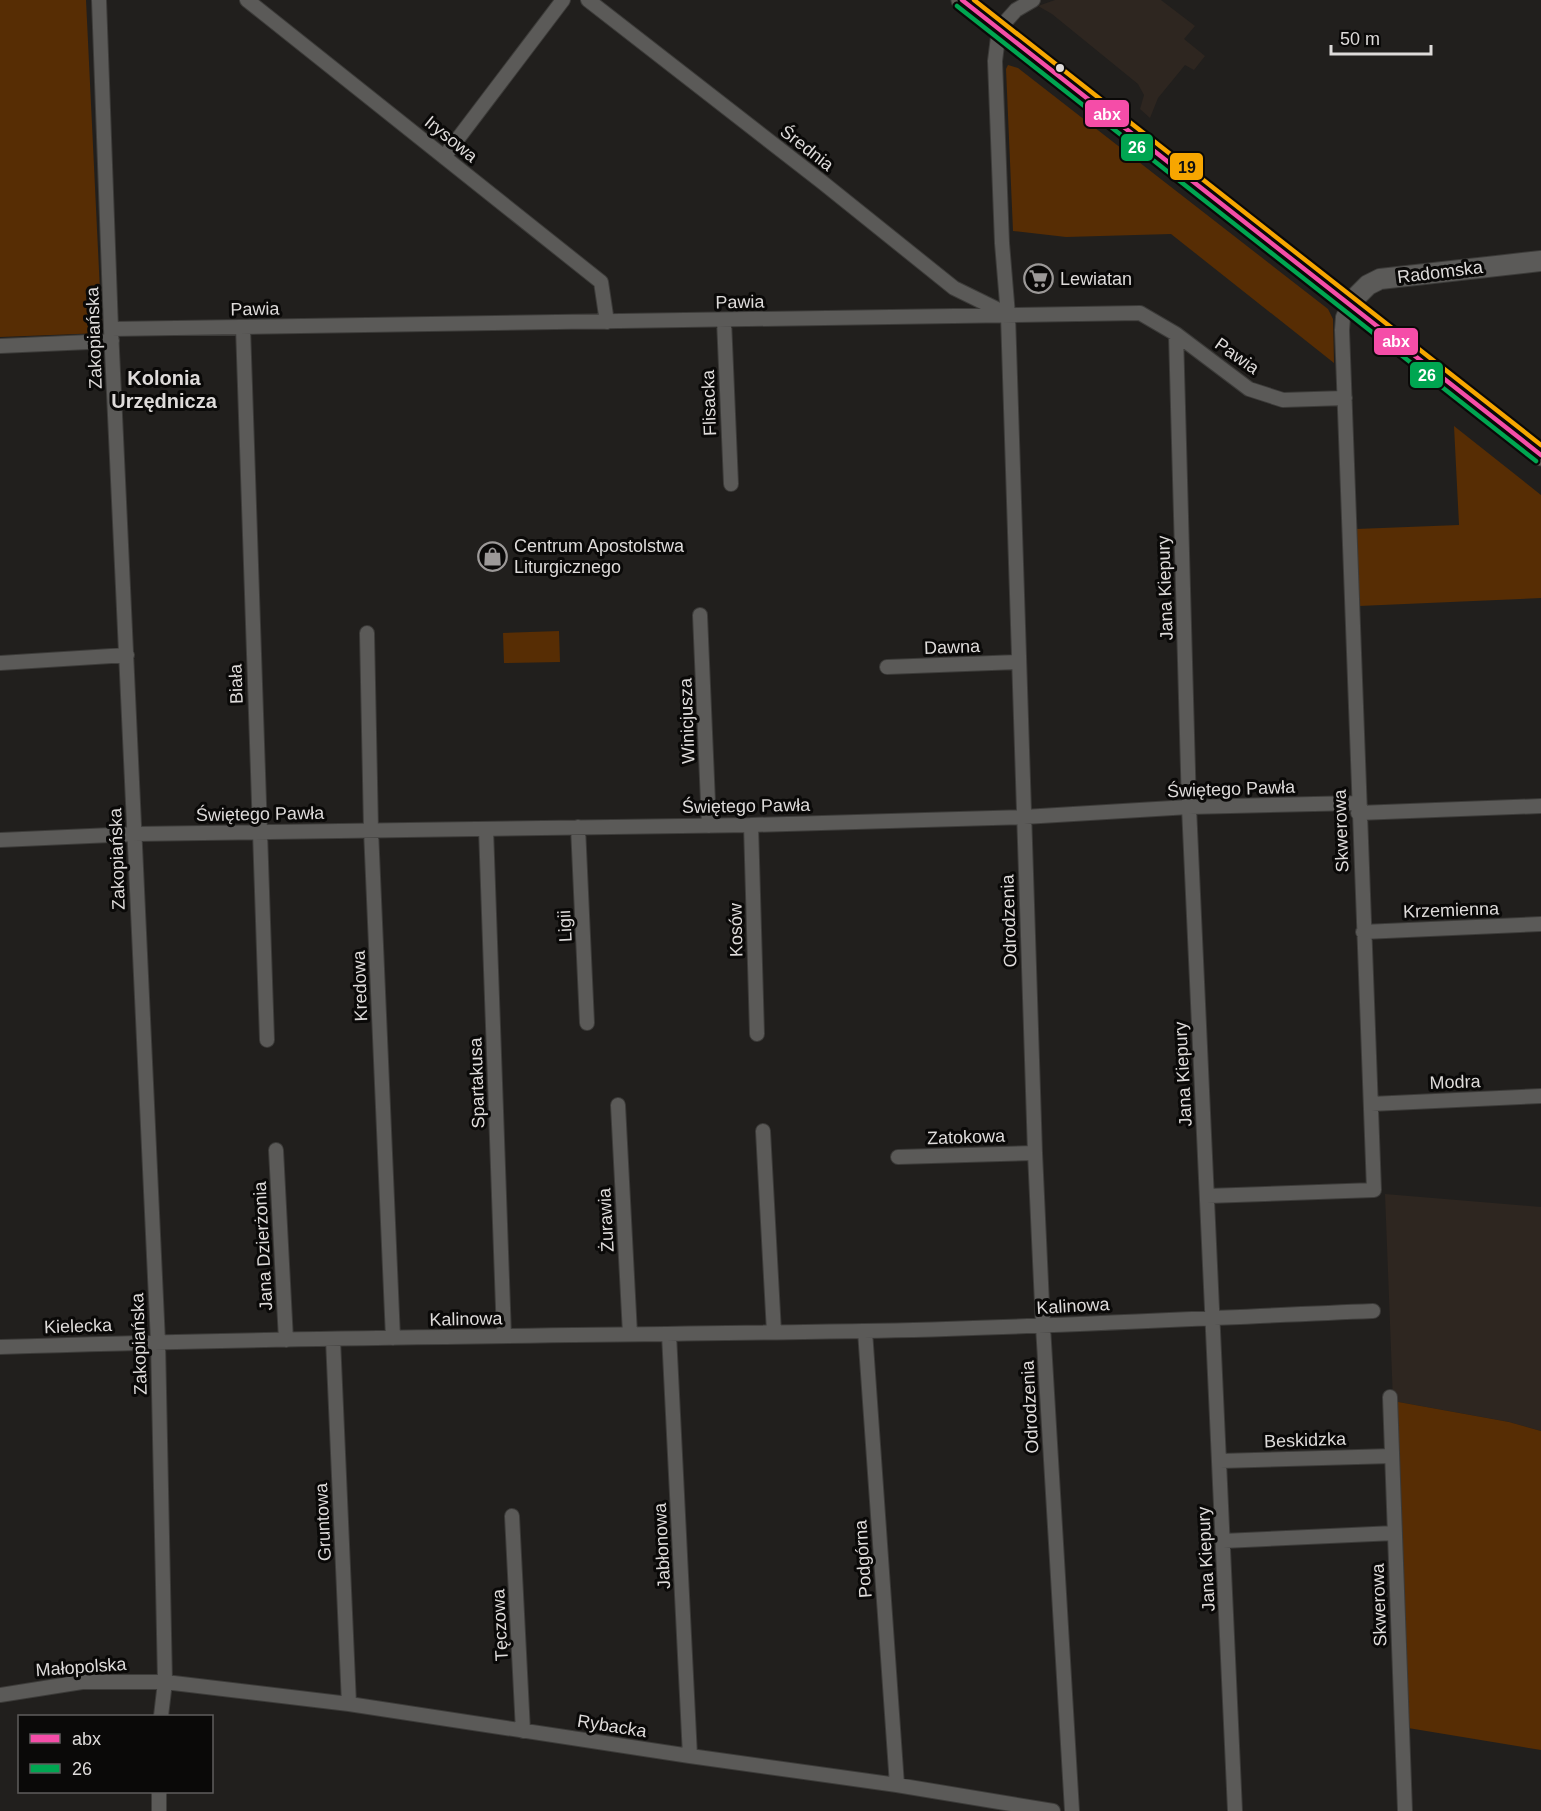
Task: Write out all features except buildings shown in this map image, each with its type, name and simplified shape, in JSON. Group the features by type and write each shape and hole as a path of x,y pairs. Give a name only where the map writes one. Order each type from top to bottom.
{"main road":[{"path":"962,0 1541,455"}],"street":[{"name":"Zakopiańska","path":"99,0 158,1342 165,1683 161,1715"},
{"name":"Irysowa","path":"248,0 601,282 607,322"},
{"path":"444,156 562,0"},
{"name":"Średnia","path":"588,0 954,288 1008,315"},
{"path":"999,29 1016,10 1033,0"},
{"name":"Odrodzenia","path":"999,29 996,73 1002,243 1008,315 1035,1153 1072,1811"},
{"name":"Radomska","path":"1349,304 1368,285 1380,279 1541,261"},
{"name":"Skwerowa","path":"1206,1197 1374,1190 1342,330 1343,317 1349,304"},
{"name":"Pawia","path":"0,346 112,335 243,327 1140,313 1176,334 1249,389 1282,400 1345,398"},
{"name":"Flisacka","path":"724,320 731,484"},
{"name":"Biała","path":"243,327 267,1040"},
{"name":"Jana Kiepury","path":"1176,334 1189,807 1235,1811"},
{"name":"Winicjusza","path":"700,615 709,826"},
{"name":"Kredowa","path":"367,633 371,830 393,1338"},
{"path":"0,663 127,655"},
{"name":"Dawna","path":"887,667 1019,662"},
{"name":"Świętego Pawła","path":"0,840 134,834 752,825 1024,817 1189,807 1541,806"},
{"name":"Kosów","path":"752,825 757,1034"},
{"name":"Ligii","path":"578,827 587,1023"},
{"name":"Spartakusa","path":"486,829 504,1336"},
{"name":"Krzemienna","path":"1363,932 1541,924"},
{"name":"Modra","path":"1371,1104 1541,1096"},
{"name":"Żurawia","path":"618,1104 630,1334"},
{"path":"763,1131 774,1332"},
{"name":"Jana Dzierżonia","path":"276,1150 286,1340"},
{"name":"Zatokowa","path":"898,1157 1035,1153"},
{"name":"Kalinowa","path":"158,1342 865,1331 1043,1326 1373,1311"},
{"name":"Podgórna","path":"865,1331 897,1785"},
{"name":"Jabłonowa","path":"669,1334 690,1756"},
{"name":"Gruntowa","path":"333,1339 349,1704"},
{"name":"Kielecka","path":"0,1347 158,1342"},
{"name":"Skwerowa","path":"1390,1397 1405,1811"},
{"name":"Beskidzka","path":"1220,1461 1392,1456"},
{"name":"Tęczowa","path":"512,1516 523,1731"},
{"path":"1223,1541 1395,1533"},
{"name":"Małopolska","path":"0,1695 51,1685 82,1682 165,1683"},
{"name":"Rybacka","path":"165,1683 349,1704 897,1785 1053,1811"},
{"path":"159,1793 159,1811"}],"shaded area":[{"path":"0,0 86,0 102,333 0,337"},
{"path":"1055,0 1161,0 1195,26 1184,39 1205,56 1194,70 1185,65 1158,98 1150,118 1140,109 1144,95 1138,84 1052,14 1038,6"},
{"path":"1008,65 1018,68 1328,309 1333,319 1334,363 1171,234 1066,237 1013,231 1006,69"},
{"path":"1454,426 1541,495 1541,598 1359,606 1356,529 1459,525"},
{"path":"559,631 560,662 504,663 503,633"},
{"path":"1385,1194 1541,1207 1541,1431 1509,1422 1393,1401"},
{"path":"1393,1401 1509,1422 1541,1431 1541,1750 1408,1728"}],"transit line":[{"name":"abx","path":"962,0 1541,455"},
{"name":"19","path":"974,0 1541,445"},
{"name":"26","path":"957,6 1536,461"}],"place":[{"name":"Lewiatan","path":"1039,279"},
{"name":"Centrum Apostolstwa Liturgicznego","path":"493,556"}],"district":[{"name":"Kolonia Urzędnicza","path":"164,390"}]}
